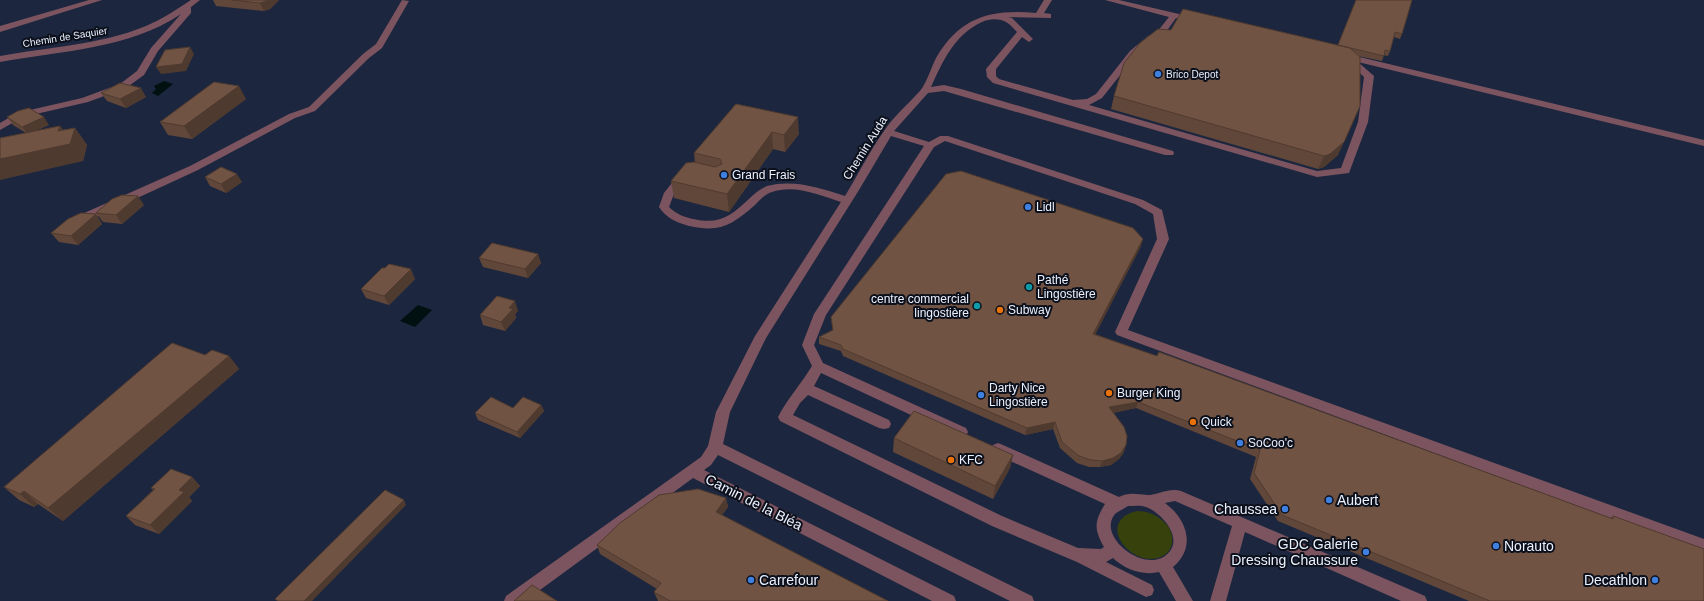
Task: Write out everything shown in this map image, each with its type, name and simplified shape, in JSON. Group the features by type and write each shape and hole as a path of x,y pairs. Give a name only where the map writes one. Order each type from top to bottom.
{"street":[{"path":"0,29 98,0"},
{"name":"Chemin de Saquier","path":"0,59 25,54 93,45 114,40 153,26 187,7 196,0"},
{"path":"925,91 931,76 956,36 971,23 987,16 1044,15 1048,0"},
{"path":"1109,0 1204,23"},
{"path":"69,224 194,168 292,116 312,109 366,56 379,46 405,1"},
{"path":"0,127 20,115 85,100 123,86 141,73 154,50 188,11 187,7"},
{"path":"987,16 1006,19 1026,35 991,69 992,77 996,81 1285,165 1325,174 1345,171 1363,122 1369,76 1346,57"},
{"path":"1073,103 1090,102 1099,96 1125,62 1151,38 1160,34 1174,16"},
{"path":"1331,53 1704,143"},
{"path":"925,91 944,88 958,90 1169,153"},
{"name":"Chemin Auda","path":"715,447 722,412 761,336 888,132 914,101 925,91"},
{"path":"888,132 930,145"},
{"path":"975,439 818,366 808,345 820,314 930,145 944,138 1139,202 1158,212 1163,239 1121,332 1704,546"},
{"path":"691,174 680,178 665,200 664,206 667,212 674,217 705,226 724,224 731,220 763,192 777,187 803,188 847,200"},
{"path":"818,366 806,388 794,399 785,417 997,521 1077,555 1146,590"},
{"path":"806,388 884,424"},
{"path":"990,445 1117,503"},
{"path":"693,471 706,461 715,447 1026,601"},
{"name":"Camin de la Bléa","path":"512,601 661,492 693,471 948,601"},
{"path":"1148,501 1167,513 1180,532 1181,542 1178,552 1172,560 1163,565 1151,567 1137,565 1124,559 1113,550 1106,539 1103,528 1104,518 1109,510 1117,503 1136,500 1148,501 1176,495 1280,542 1419,601"},
{"path":"1218,601 1240,523"},
{"path":"1077,555 1104,556 1113,550"},
{"path":"1163,565 1185,601"}],"green space":[{"path":"1137,511 1147,512 1156,516 1170,529 1172,534 1172,545 1170,550 1161,557 1150,559 1139,556 1129,550 1122,542 1118,533 1118,524 1124,516"}],"shaded area":[{"path":"164,81 173,84 158,96 152,93 156,89 154,86"},
{"path":"418,305 432,310 415,327 400,321"}],"building":[{"path":"232,0 267,0 260,3"},
{"path":"1356,0 1412,0 1402,34 1395,32 1390,51 1385,50 1384,56 1338,45"},
{"path":"1183,9 1350,48 1360,57 1360,106 1344,142 1330,154 1324,156 1114,96 1124,63 1140,43 1158,29 1171,30"},
{"path":"190,47 182,64 156,67 165,50"},
{"path":"214,82 239,86 184,126 160,122"},
{"path":"120,83 141,88 120,99 101,93"},
{"path":"736,104 798,117 784,135 772,132 727,194 671,181 686,163 694,162 715,167 722,164 720,159 694,153"},
{"path":"29,108 44,117 22,127 7,117 18,111"},
{"path":"60,126 58,131 75,128 70,144 0,159 0,138"},
{"path":"221,167 237,174 221,184 205,177"},
{"path":"961,171 1133,228 1143,239 1093,334 1157,356 1159,352 1613,519 1613,516 1704,549 1704,601 1490,601 1282,515 1254,473 1260,450 1138,402 1109,407 1124,427 1127,436 1126,445 1121,453 1113,458 1102,461 1091,460 1079,456 1062,442 1055,422 1027,428 843,349 841,345 819,337 833,330 831,317 946,174"},
{"path":"122,195 138,196 116,215 96,213 112,199"},
{"path":"81,213 96,214 71,236 51,233 68,219"},
{"path":"492,243 538,254 525,269 479,258"},
{"path":"389,264 411,269 384,296 361,289 382,268 385,268"},
{"path":"497,296 515,301 509,308 513,309 501,322 480,315"},
{"path":"172,343 205,355 212,350 229,356 48,508 24,491 20,494 4,487"},
{"path":"491,397 513,408 523,397 541,405 517,432 475,413"},
{"path":"914,411 1013,455 995,486 894,438"},
{"path":"171,469 192,477 179,490 184,492 150,525 126,516 155,489 151,488"},
{"path":"698,489 726,498 716,512 888,601 670,601 654,592 661,583 597,545 620,523 659,495"},
{"path":"385,490 404,500 304,601 278,601 275,599"},
{"path":"532,585 557,601 514,601"}],"place":[{"name":"Brico Depot","path":"1158,74"},
{"name":"Grand Frais","path":"724,175"},
{"name":"Lidl","path":"1028,207"},
{"name":"Pathé Lingostière","path":"1029,287"},
{"name":"centre commercial lingostière","path":"977,306"},
{"name":"Subway","path":"1000,310"},
{"name":"Burger King","path":"1109,393"},
{"name":"Darty Nice Lingostière","path":"981,395"},
{"name":"Quick","path":"1193,422"},
{"name":"SoCoo'c","path":"1240,443"},
{"name":"KFC","path":"951,460"},
{"name":"Aubert","path":"1329,500"},
{"name":"Chaussea","path":"1285,509"},
{"name":"Norauto","path":"1496,546"},
{"name":"GDC Galerie Dressing Chaussure","path":"1366,552"},
{"name":"Carrefour","path":"751,580"},
{"name":"Decathlon","path":"1655,580"}]}
